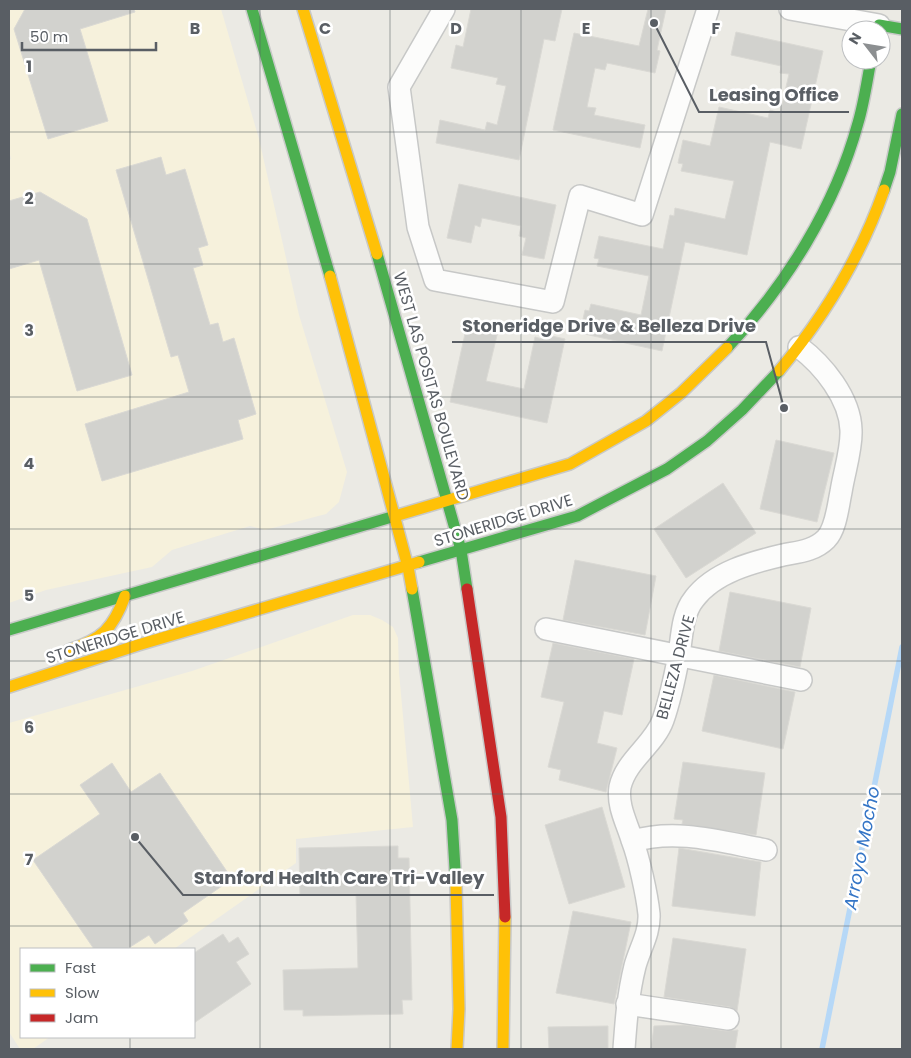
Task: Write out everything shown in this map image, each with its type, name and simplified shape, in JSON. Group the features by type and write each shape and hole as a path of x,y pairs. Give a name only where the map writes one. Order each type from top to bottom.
{"main road":[{"path":"252,9 331,281 408,567 452,820 458,914 459,1009 457,1049"},
{"name":"WEST LAS POSITAS BOULEVARD","path":"303,9 371,234 461,550 501,816 505,915 502,1049"},
{"name":"STONERIDGE DRIVE","path":"9,630 570,464 645,421 706,370 767,302 799,255 832,196 856,133 869,70"},
{"name":"STONERIDGE DRIVE","path":"9,687 138,645 577,516 667,469 707,441 742,410 773,379 799,347 843,279 876,213 890,172 902,114"},
{"path":"54,654 91,643 103,636 113,626 120,613 125,596"}],"street":[{"path":"444,9 399,87 418,227 435,280 553,302 580,196 642,215 708,9"},
{"path":"790,9 855,20"},
{"name":"BELLEZA DRIVE","path":"624,1049 627,1004 636,964 646,939 649,914 633,841 622,815 620,788 628,769 662,722 678,656 682,628 694,599 713,581 759,560 812,549 827,538 837,513 851,431 847,409 841,395 813,358 799,347"},
{"path":"546,629 800,680"},
{"path":"633,841 653,835 682,834 766,850"},
{"path":"627,1004 728,1019"}],"shaded area":[{"path":"9,9 221,9 259,139 299,315 347,472 339,502 326,514 265,530 250,526 172,550 152,567 46,590 9,603 9,160 11,159 9,151"},
{"path":"353,615 370,615 393,627 398,638 399,672 413,827 296,839 296,863 175,948 20,948 20,1038 49,1038 33,1049 20,1049 9,1032 9,723 192,671"}],"building":[{"path":"25,9 134,9 135,12 80,29 108,121 48,139 14,29"},
{"path":"471,9 562,9 555,41 544,39 519,160 436,143 440,120 485,130 487,122 497,125 506,86 496,84 498,78 451,68 456,45 463,47"},
{"path":"648,9 666,9 657,50 660,51 655,73 607,63 605,70 595,68 587,107 596,108 594,115 645,125 640,148 553,130 574,33 639,46"},
{"path":"736,32 823,51 801,149 770,142 747,255 685,242 662,351 580,333 585,310 589,311 591,304 641,315 649,276 597,266 599,259 594,258 599,236 663,249 670,215 674,216 675,208 725,219 734,181 681,171 683,164 678,163 683,140 710,146 719,107 768,118 770,110 780,113 789,74 780,73 781,66 731,55"},
{"path":"161,157 166,175 185,169 208,245 198,248 203,265 193,268 210,325 218,323 223,342 234,338 256,414 238,420 243,439 102,481 85,424 189,392 178,355 171,357 116,170"},
{"path":"459,184 556,205 544,259 522,255 526,238 519,236 521,226 482,218 480,227 475,225 471,243 447,238"},
{"path":"40,192 87,219 132,375 77,391 39,260 9,269 9,201"},
{"path":"468,320 491,326 490,329 498,331 486,381 524,389 535,337 542,339 543,334 565,339 547,423 450,402"},
{"path":"776,440 834,453 817,522 760,509"},
{"path":"723,483 756,533 686,578 654,529"},
{"path":"575,560 656,576 645,635 563,620"},
{"path":"730,592 811,608 800,667 719,651"},
{"path":"553,643 634,659 622,715 604,711 597,743 617,748 606,792 559,780 561,770 548,767 564,702 541,697"},
{"path":"714,675 795,692 783,749 702,731"},
{"path":"683,762 765,773 756,835 682,824 683,820 674,819"},
{"path":"112,763 131,792 160,773 232,879 183,913 188,921 155,944 149,935 129,948 93,948 33,860 100,814 80,785"},
{"path":"602,807 625,887 569,904 545,825"},
{"path":"398,846 398,858 409,858 412,1000 402,1000 403,1014 303,1016 303,1010 284,1010 283,970 358,968 356,894 300,895 299,848"},
{"path":"679,848 761,862 755,916 672,906"},
{"path":"573,911 631,922 614,1004 556,993"},
{"path":"223,934 229,943 238,937 249,954 236,962 251,984 195,1022 195,952"},
{"path":"673,938 746,949 737,1011 730,1007 664,997"},
{"path":"685,1025 726,1031 738,1030 735,1049 651,1049 654,1026"},
{"path":"608,1026 608,1049 549,1049 548,1027"}],"waterway":[{"name":"Arroyo Mocho","path":"822,1049 902,647"}],"traffic: fast":[{"path":"252,9 330,276"},
{"path":"891,27 902,29"},
{"path":"727,348 769,298 806,243 822,214 848,154 862,108 869,70"},
{"path":"884,190 890,172 902,114"},
{"path":"377,254 461,550 467,589"},
{"path":"419,562 577,516 667,469 707,441 742,410 779,371"},
{"path":"9,630 395,516"},
{"path":"412,589 452,820 456,885"}],"traffic: slow":[{"path":"303,9 377,254"},
{"path":"779,371 811,330 839,285 864,239 884,190"},
{"path":"330,276 408,567 412,589"},
{"path":"395,516 570,464 646,421 681,393 727,348"},
{"path":"9,687 138,645 419,562"},
{"path":"69,650 90,642 105,631 116,617 125,596"},
{"path":"456,885 459,1009 457,1049"},
{"path":"503,1049 505,917"}],"traffic: jam":[{"path":"467,589 501,817 505,917"}],"place":[{"name":"Leasing Office","path":"654,23"},
{"name":"Stoneridge Drive & Belleza Drive","path":"784,408"},
{"name":"Stanford Health Care Tri-Valley","path":"135,837"}]}
